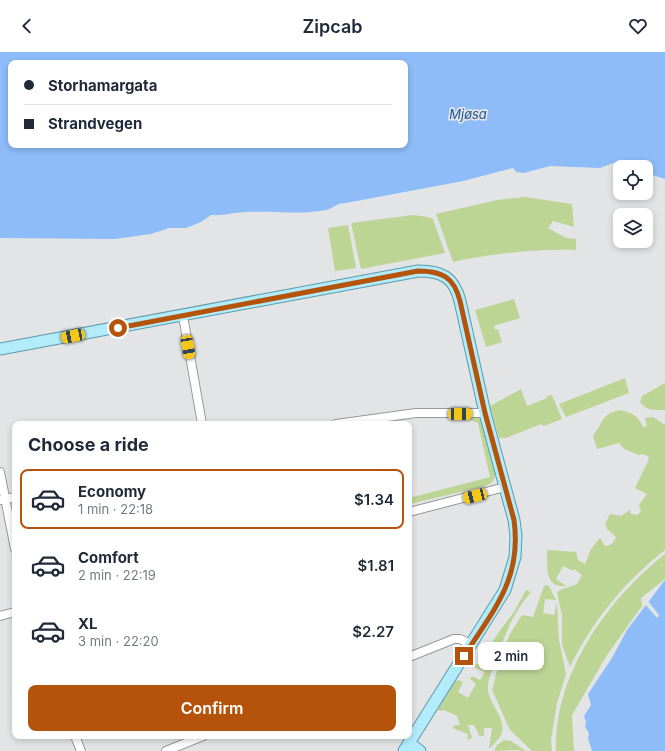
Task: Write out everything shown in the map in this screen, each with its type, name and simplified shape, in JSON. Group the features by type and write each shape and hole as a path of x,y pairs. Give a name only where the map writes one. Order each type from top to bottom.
{"main road":[{"path":"0,350 418,271 443,275 455,286 485,413 514,520 516,536 513,567 505,590 468,642 412,738"},
{"path":"407,747 420,751"}],"street":[{"path":"183,316 201,421"},
{"path":"356,421 408,413 485,413"},
{"path":"0,472 3,499 12,536"},
{"path":"412,511 505,488"},
{"path":"0,616 12,613"},
{"path":"412,656 454,639 468,642"},
{"path":"76,739 81,751"},
{"path":"166,751 196,739"}],"green space":[{"path":"525,197 572,204 574,227 553,221 548,228 566,238 576,239 576,250 514,252 453,262 436,214 497,200"},
{"path":"413,215 433,219 445,253 361,269 351,223"},
{"path":"348,225 356,268 335,271 328,228"},
{"path":"514,299 520,318 494,326 495,330 498,329 502,342 486,347 475,310"},
{"path":"625,378 629,393 566,417 559,404"},
{"path":"665,383 665,410 651,409 642,405 640,402 642,396"},
{"path":"521,389 527,406 552,395 562,419 544,426 541,424 506,438 499,438 490,406"},
{"path":"620,410 634,415 643,427 647,426 645,418 653,417 665,425 665,550 636,575 611,603 589,633 570,667 562,645 562,615 557,593 560,590 577,584 582,575 574,569 573,571 563,566 556,579 566,586 559,586 553,583 548,575 547,550 576,552 578,560 585,564 591,549 600,538 605,546 607,546 613,542 616,537 607,529 605,524 610,514 621,516 630,510 631,514 637,515 641,512 639,505 647,494 635,488 649,459 648,456 642,454 639,455 624,449 619,443 597,449 593,436 606,416 614,411"},
{"path":"482,416 496,475 492,482 486,486 412,503 412,497 490,477 478,423 468,419"},
{"path":"665,554 665,579 641,598 642,606 607,655 572,715 574,751 556,751 558,722 564,694 574,667 588,641 604,616 623,593"},
{"path":"544,586 549,586 556,600 545,599 543,613 554,615 557,603 559,640 566,674 557,703 551,740 552,751 532,751 510,730 492,690 501,655 510,634 522,615 533,617"},
{"path":"526,590 531,592 511,623 497,658 486,652 479,663 490,670 496,661 489,679 488,691 502,724 503,730 500,737 489,749 492,728 484,728 484,735 480,737 474,725 468,725 472,738 467,740 468,734 452,728 455,725 460,725 457,716 444,710 440,711 437,709 454,682 458,680 463,682 458,692 468,698 476,684 470,679 472,676 480,680 485,672 471,666 473,663 478,664 479,658 483,651 489,648 514,612"},
{"path":"504,740 511,741 526,751 494,751 497,745"}],"water":[{"name":"Mjøsa","path":"0,52 665,52 665,179 653,175 653,160 613,160 613,163 600,168 550,166 524,173 516,172 513,168 463,181 340,204 326,210 297,213 248,212 211,215 201,222 186,228 169,228 151,234 115,239 0,238"},
{"path":"665,580 665,751 592,751 588,738 589,733 585,727 586,722 584,716 591,705 588,694 612,658 627,630"}],"pier":[{"path":"648,601 659,615 657,618 645,604"}],"route":[{"path":"118,328 418,271 438,273 448,278 455,286 460,301 485,413 514,520 516,536 515,558 505,590 464,656"}]}
